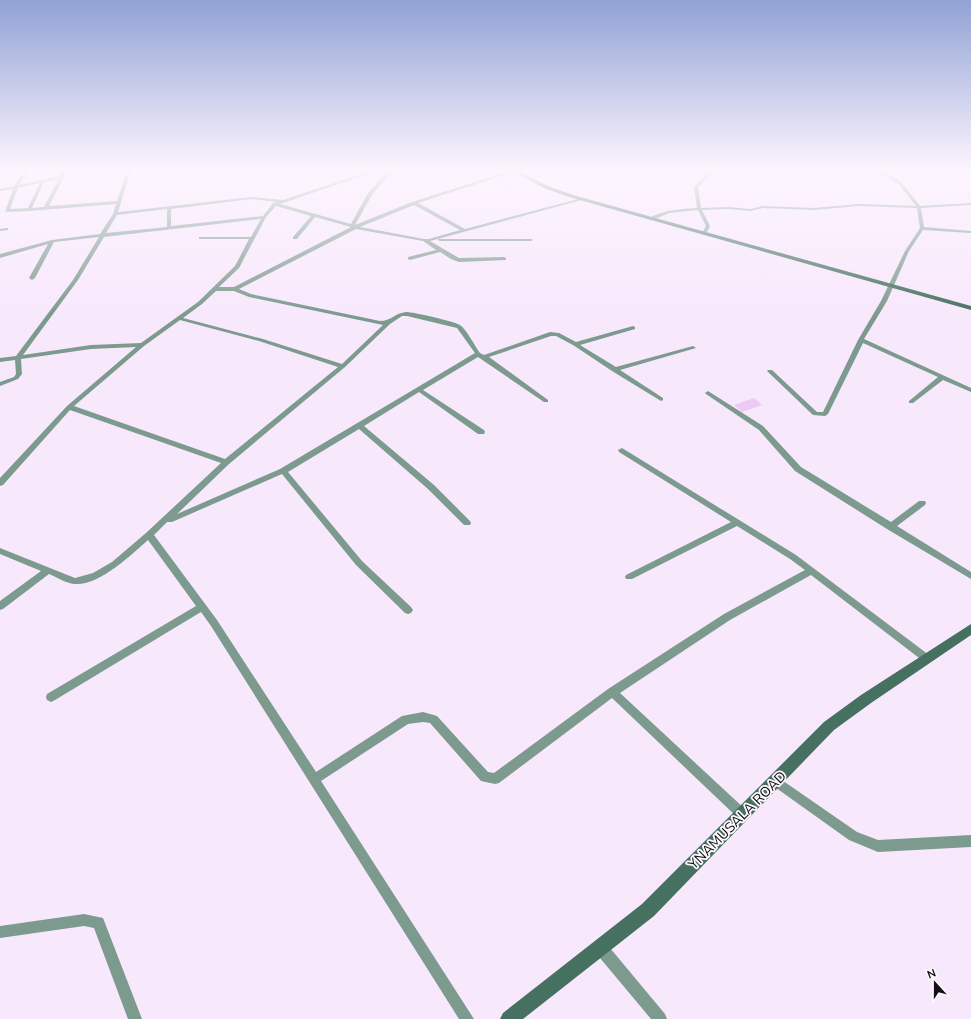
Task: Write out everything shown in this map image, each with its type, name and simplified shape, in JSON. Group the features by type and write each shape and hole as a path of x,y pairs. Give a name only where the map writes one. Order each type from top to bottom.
{"main road":[{"path":"651,219 971,308"},
{"name":"YNAMUSALA ROAD","path":"509,1019 648,910 829,726 971,628"}],"street":[{"path":"0,384 16,378 19,374 18,358 75,280 113,219"},
{"path":"169,219 169,228"},
{"path":"0,256 52,241 251,219"},
{"path":"0,483 69,407 142,345 200,303 237,267 263,219"},
{"path":"295,238 311,219"},
{"path":"327,219 353,226 427,240 532,240"},
{"path":"353,226 357,219"},
{"path":"236,289 353,226 373,219"},
{"path":"442,219 463,230"},
{"path":"427,240 506,219"},
{"path":"704,219 708,226 704,233"},
{"path":"770,371 815,414 825,414 861,340 884,301 907,251 922,228 921,219"},
{"path":"922,228 971,232"},
{"path":"201,238 252,238"},
{"path":"427,240 453,258 459,260 504,259"},
{"path":"32,278 52,241"},
{"path":"410,258 441,250"},
{"path":"214,289 236,289 249,295 388,323"},
{"path":"0,551 75,581 91,579 102,573 149,535 226,462 343,366 388,323 400,315 408,314 459,327 481,355 546,401"},
{"path":"178,318 261,340 343,366"},
{"path":"575,344 633,328"},
{"path":"164,521 283,471 418,389 481,355 550,334 557,334 575,344 661,399"},
{"path":"861,340 971,390"},
{"path":"0,360 91,347 142,345"},
{"path":"614,370 693,348"},
{"path":"910,402 942,377"},
{"path":"418,389 481,432"},
{"path":"708,393 761,428 798,469 971,576"},
{"path":"69,407 226,462"},
{"path":"359,425 431,486 467,522"},
{"path":"622,450 793,556 926,658"},
{"path":"283,471 359,563 408,610"},
{"path":"890,527 922,503"},
{"path":"629,577 738,522"},
{"path":"149,535 202,607 467,1019"},
{"path":"0,606 48,570"},
{"path":"314,780 406,719 423,717 433,719 485,778 495,779 612,692 727,617 811,571"},
{"path":"51,697 202,607"},
{"path":"612,692 742,814"},
{"path":"776,781 853,836 878,846 971,841"},
{"path":"0,932 84,920 98,923 135,1019"},
{"path":"600,947 660,1019"}],"shaded area":[{"path":"754,398 762,405 742,412 734,405"}]}
